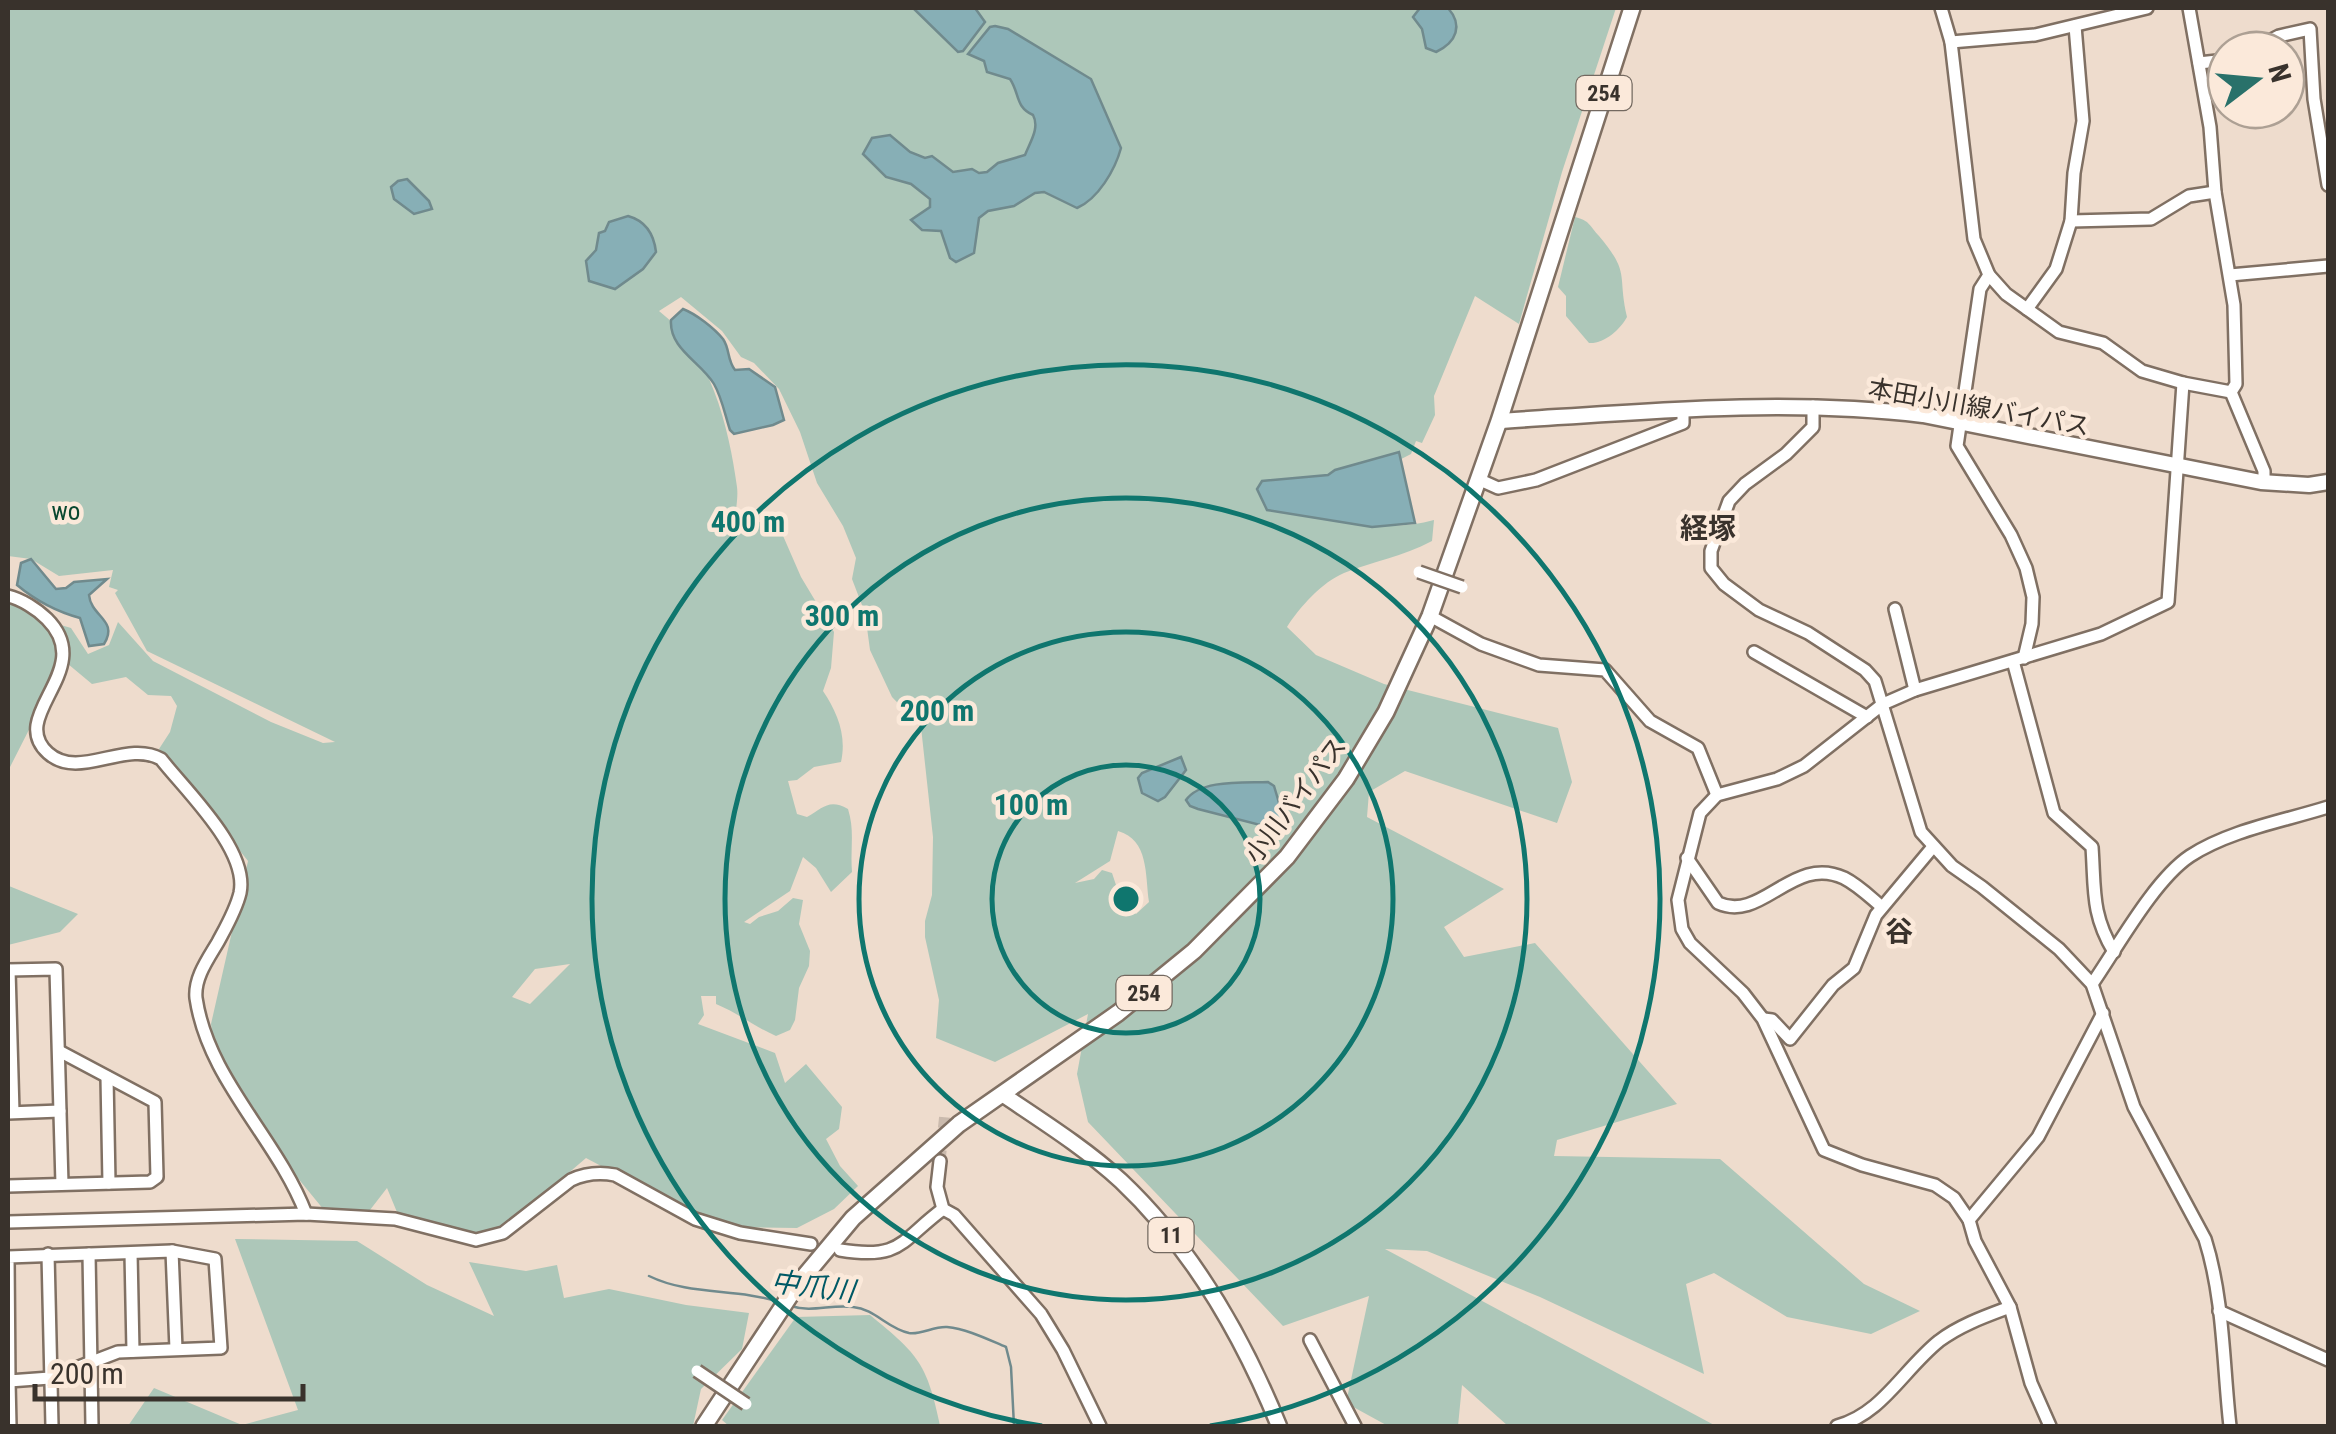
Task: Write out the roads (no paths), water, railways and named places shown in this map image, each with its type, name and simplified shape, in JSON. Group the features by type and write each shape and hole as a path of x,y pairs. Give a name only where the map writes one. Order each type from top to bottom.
{"highway":[{"name":"小川バイパス","path":"711,1424 765,1331 826,1247 922,1155 1161,980 1226,922 1318,818 1369,743 1430,616 1499,421 1632,8"}],"main road":[{"name":"本田小川線バイパス","path":"1499,421 1682,410 1812,406 1872,409 1960,422 2264,482 2328,482"},
{"name":"11","path":"1002,1094 1120,1180 1167,1231 1240,1338 1279,1426"}],"street":[{"path":"1940,8 1951,42 1974,239 1989,275 2027,310 2059,332 2103,343 2142,371 2232,392"},
{"path":"1951,42 2035,35 2148,8"},
{"path":"2189,8 2234,305 2236,384 2232,392 2264,471 2264,482"},
{"path":"2027,310 2056,269 2071,221 2082,121 2074,26"},
{"path":"2306,30 2310,29 2314,99 2328,185"},
{"path":"2199,63 2206,62"},
{"path":"2071,221 2151,219 2189,196 2215,192"},
{"path":"2230,275 2328,266"},
{"path":"1989,275 1980,288 1957,446 2012,536 2026,568 2033,597 2032,624 2019,659 2054,812 2092,847 2093,902 2102,933 2114,952"},
{"path":"2050,1426 2031,1383 2010,1306 1975,1241 1969,1220 1954,1198 1942,1188 1824,1150 1763,1019 1743,992 1690,943 1682,929 1678,900 1700,813 1717,795 1777,779 1804,766 1883,704 1916,690 2101,634 2168,602 2183,383"},
{"path":"1812,406 1812,427 1729,501 1712,551 1711,568 1724,584 1759,610 1808,634 1865,670 1875,681 1883,704 1914,817 1932,848 2059,949 2092,984 2134,1108 2205,1239 2219,1311 2230,1426"},
{"path":"1478,478 1498,488 1572,468 1592,456 1683,423 1682,410"},
{"path":"1418,572 1462,588"},
{"path":"8,596 45,616 60,634 65,650 64,665 37,724 44,750 72,764 133,752 152,754 161,759 236,856 240,892 198,978 196,995 222,1074 297,1189 306,1214"},
{"path":"1895,610 1916,690"},
{"path":"1430,616 1481,644 1540,665 1605,670 1650,721 1698,748 1717,795"},
{"path":"1754,652 1867,717"},
{"path":"2092,984 2170,874 2191,856 2219,842 2328,807"},
{"path":"1763,1019 1772,1020 1790,1039 1834,985 1854,968 1882,907 1932,848"},
{"path":"1688,858 1718,902 1725,906 1764,898 1792,879 1815,873 1840,876 1882,907"},
{"path":"60,1111 10,1112 8,970 56,968 59,1051 62,1184"},
{"path":"1969,1220 2038,1137 2103,1013"},
{"path":"8,1186 150,1182 157,1177 155,1102 59,1051"},
{"path":"107,1077 109,1183"},
{"path":"940,1161 937,1186 943,1210 954,1216 1041,1314 1100,1426"},
{"path":"8,1222 306,1214 395,1219 476,1240 503,1233 572,1180 604,1172 695,1219 740,1233 811,1244"},
{"path":"840,1250 871,1254 898,1248 943,1210"},
{"path":"172,1252 176,1349"},
{"path":"9,1381 50,1378 93,1360 133,1351 221,1348 216,1259 172,1252 8,1256 8,1333 9,1381 10,1426"},
{"path":"48,1254 52,1426"},
{"path":"90,1254 92,1426"},
{"path":"131,1254 133,1351"},
{"path":"1837,1426 1858,1420 1874,1408 1940,1340 1970,1322 2010,1306"},
{"path":"2219,1311 2328,1360"},
{"path":"1310,1340 1355,1426"},
{"path":"696,1371 746,1404"}],"water":[{"path":"913,8 975,8 985,22 963,51 958,52"},
{"path":"1420,8 1448,8 1453,14 1453,38 1436,52 1426,48 1422,29 1413,17"},
{"path":"995,26 1008,29 1091,79 1121,148 1105,183 1085,204 1077,208 1044,192 1014,206 988,211 979,218 974,253 956,262 950,258 941,231 922,230 911,220 930,207 930,199 911,184 886,177 863,154 872,138 890,135 910,152 925,158 932,156 953,172 987,172 998,163 1025,155 1035,130 1033,115 1020,104 1010,79 987,72 984,61 968,54"},
{"path":"407,179 432,209 414,214 394,199 391,187"},
{"path":"628,216 648,230 656,252 643,269 615,289 589,281 586,261 596,250 599,233 605,231 609,222"},
{"path":"683,309 723,339 735,370 749,369 775,387 784,420 734,434 730,430 714,384 675,339 671,320"},
{"path":"1399,452 1415,523 1372,527 1267,510 1257,489 1262,481 1328,475"},
{"path":"31,559 56,589 74,582 107,579 89,595 108,629 104,644 89,646 80,618 47,605 17,585 21,563"},
{"path":"1181,757 1186,770 1165,797 1158,801 1142,793 1138,778 1142,773"},
{"path":"1268,782 1274,786 1285,823 1276,829 1198,809 1186,800 1212,785"}],"waterway":[{"name":"中爪川","path":"649,1276 681,1287 779,1302"},
{"name":"中爪川","path":"791,1306 853,1307 909,1333 947,1327 1006,1347 1014,1426"}],"tunnel":[{"path":"940,1161 945,1113"}],"district":[{"name":"経塚","path":"1708,528"},
{"name":"谷","path":"1899,931"}],"park label":[{"name":"wo","path":"66,511"}]}
